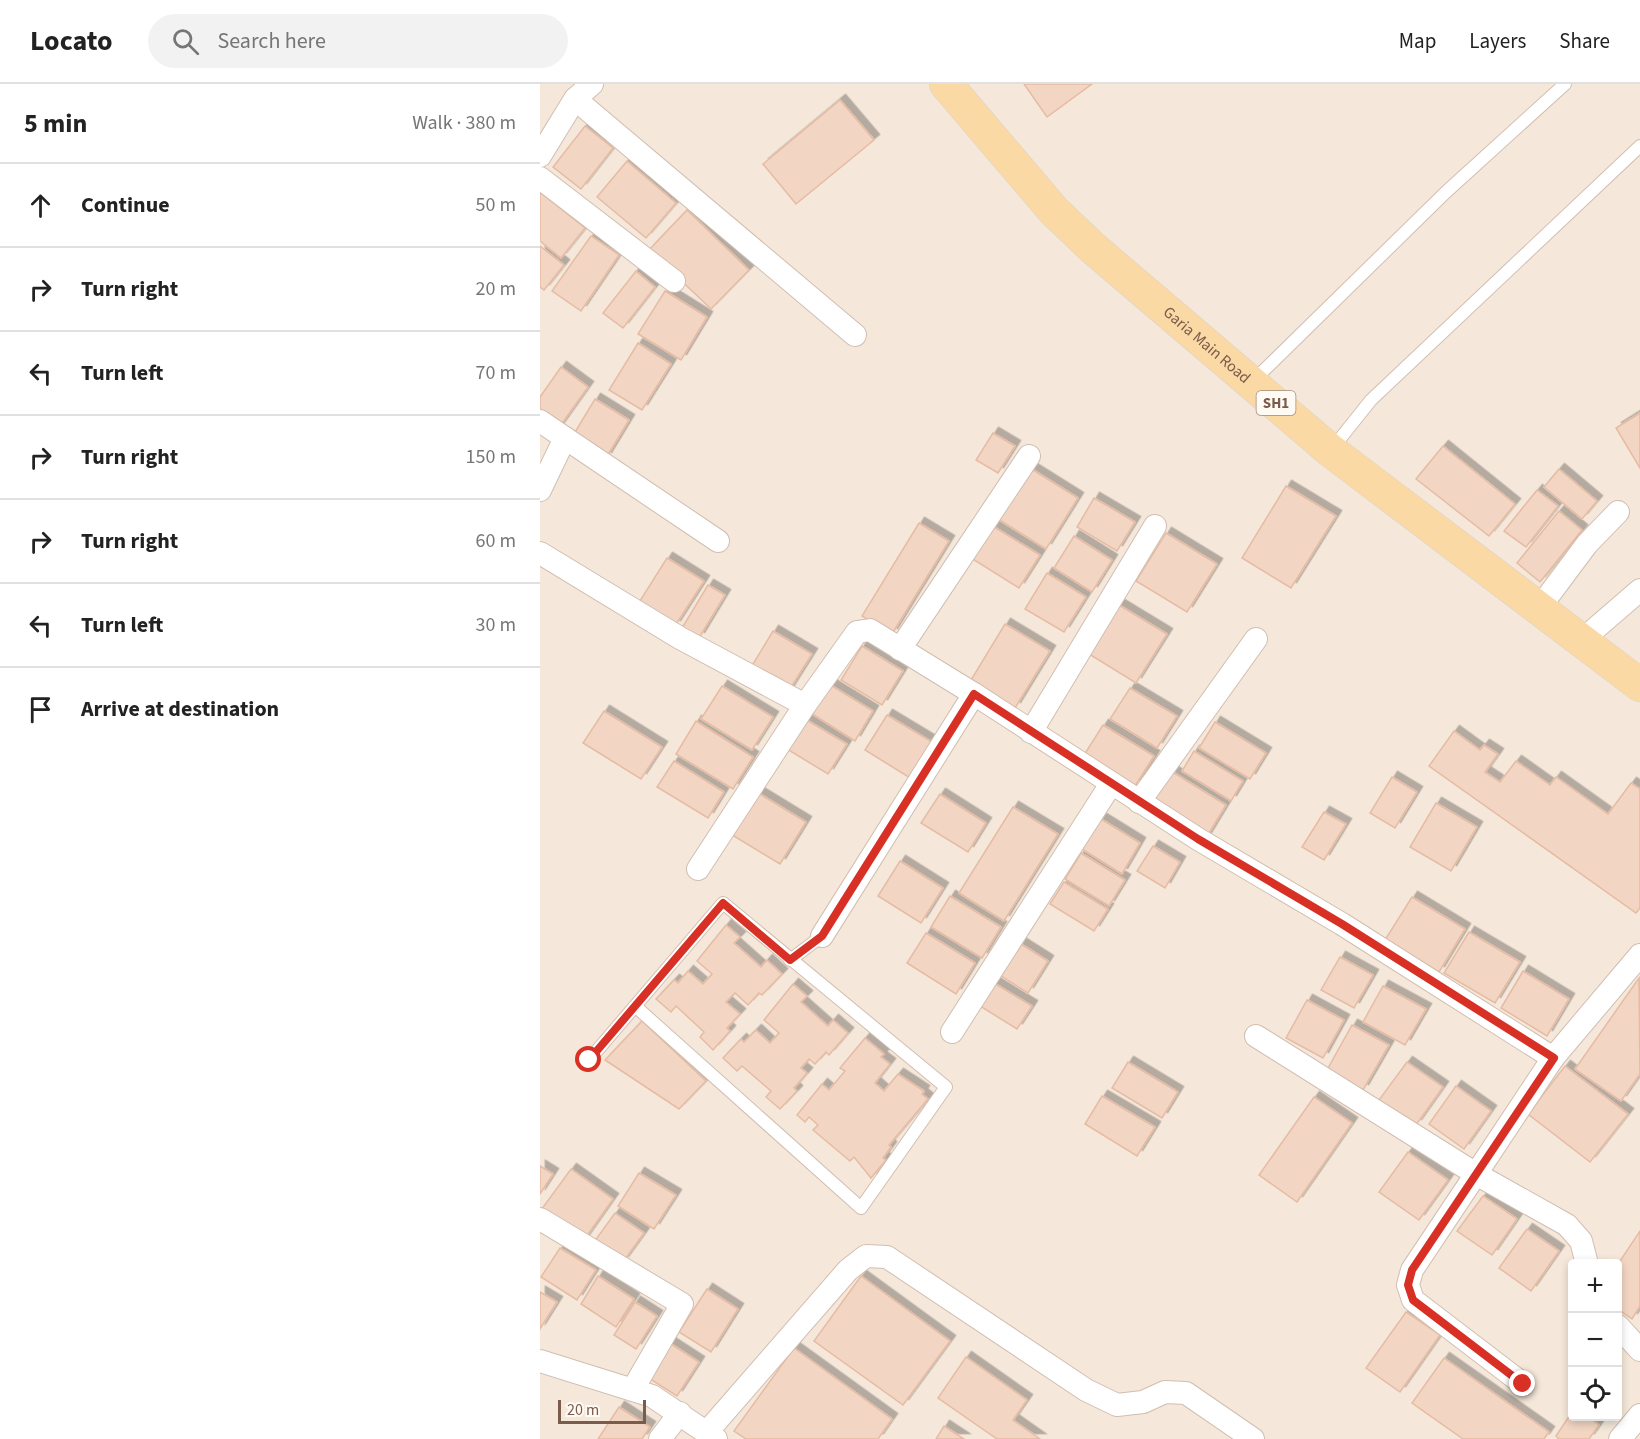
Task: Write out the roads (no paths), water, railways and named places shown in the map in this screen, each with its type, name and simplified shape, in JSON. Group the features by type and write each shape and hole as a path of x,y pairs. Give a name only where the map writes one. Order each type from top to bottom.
{"main road":[{"name":"Garia Main Road","path":"951,86 1054,211 1093,248 1331,451 1540,607 1640,685"}],"street":[{"path":"540,156 574,99 592,84"},
{"path":"574,99 855,336"},
{"path":"540,178 674,281"},
{"path":"540,421 718,541"},
{"path":"540,490 565,438"},
{"path":"900,649 1029,456"},
{"path":"1540,607 1587,544 1618,512"},
{"path":"1031,732 1155,525"},
{"path":"540,553 680,638 805,705"},
{"path":"1582,640 1640,590"},
{"path":"698,868 805,705 857,632 870,630 974,694 1139,802 1342,924 1554,1058"},
{"path":"1139,802 1256,639"},
{"path":"822,936 974,694"},
{"path":"951,1032 1111,784"},
{"path":"1523,1384 1413,1300 1408,1285 1412,1270 1554,1058 1640,955"},
{"path":"1256,1036 1476,1174 1567,1225 1581,1241 1586,1259"},
{"path":"540,1219 614,1261 682,1304 633,1389"},
{"path":"540,1361 652,1396 711,1436 848,1270 866,1256 887,1257 1086,1390 1117,1405 1143,1402 1165,1392 1186,1393 1253,1439"},
{"path":"1622,1331 1640,1350"},
{"path":"660,1439 680,1413"},
{"path":"1620,1439 1640,1415"}],"lane":[{"path":"1252,382 1446,192 1565,84"},
{"path":"1331,451 1371,400 1640,146"},
{"path":"589,1060 635,1006 723,903 946,1087 861,1208 635,1006"},
{"path":"790,960 822,936"}]}
